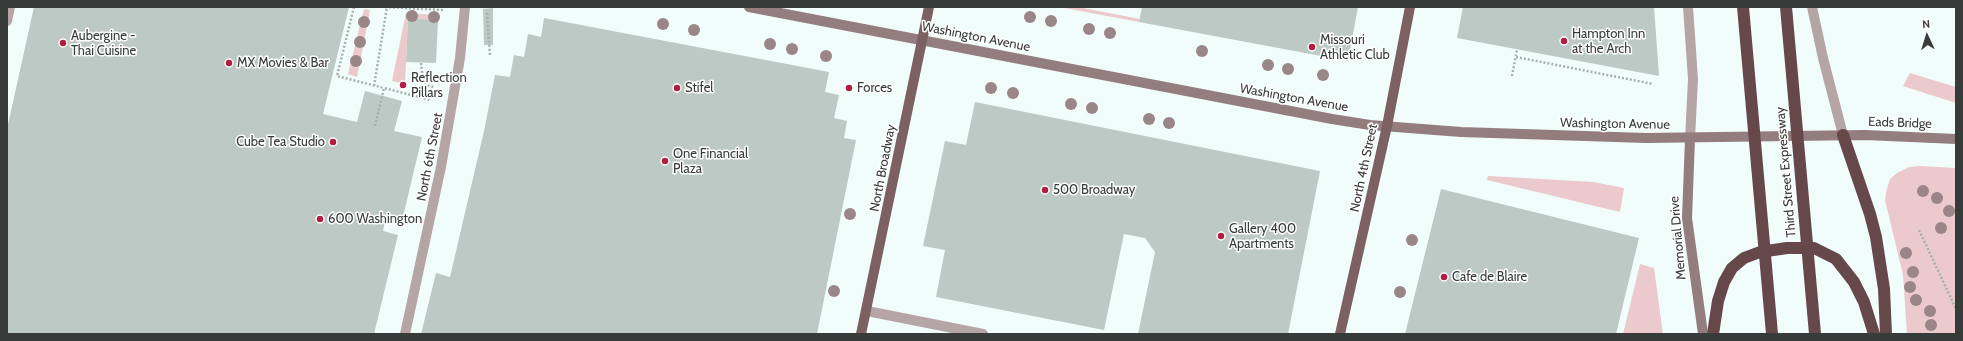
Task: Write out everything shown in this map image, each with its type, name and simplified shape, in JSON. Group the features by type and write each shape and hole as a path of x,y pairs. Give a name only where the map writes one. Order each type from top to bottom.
{"highway":[{"path":"1743,7 1772,334"},
{"name":"Third Street Expressway","path":"1786,7 1816,334"},
{"path":"1843,135 1863,192 1876,237 1884,289 1886,334"},
{"path":"1713,334 1718,301 1724,282 1732,268 1744,258 1760,252 1814,248 1836,259 1854,282 1864,302 1874,334"}],"main road":[{"name":"Washington Avenue","path":"749,7 1332,119 1387,126 1544,135 1690,139 1843,135"},
{"name":"North Broadway","path":"861,334 929,7"},
{"name":"North 4th Street","path":"1340,334 1387,126 1410,7"},
{"name":"Eads Bridge","path":"1843,135 1890,135 1956,139"},
{"name":"Memorial Drive","path":"1690,139 1687,218 1703,334"}],"street":[{"path":"7,21 10,7"},
{"name":"North 6th Street","path":"405,334 441,168 456,80 465,7"},
{"path":"1688,7 1693,80 1690,139"},
{"path":"1812,7 1823,58 1843,135"},
{"path":"867,311 983,334"}],"path":[{"path":"354,7 337,76 430,100"},
{"path":"374,86 386,7 443,10"},
{"path":"488,13 490,56"},
{"path":"1512,76 1517,50"},
{"path":"1516,57 1653,84"},
{"path":"421,62 423,80 429,86 435,88"},
{"path":"375,126 384,88"},
{"path":"1919,230 1956,308"}],"shaded area":[{"path":"1059,7 1078,7 1140,19 1139,22"},
{"path":"364,9 370,10 357,77 348,74"},
{"path":"406,13 439,15 438,20 408,18 405,84 392,81"},
{"path":"1910,73 1956,87 1956,103 1903,86"},
{"path":"1920,166 1956,168 1956,334 1907,334 1903,275 1885,200 1890,179 1897,173 1909,167"},
{"path":"1488,176 1593,182 1624,188 1620,212 1487,180"},
{"path":"1640,264 1654,268 1663,334 1623,334"}],"building":[{"path":"34,7 349,7 323,114 357,122 365,91 402,101 394,131 422,137 402,221 386,217 383,231 398,235 374,334 7,334 7,129"},
{"name":"Missouri Athletic Club","path":"1142,7 1358,7 1348,61 1139,22"},
{"name":"Hampton Inn at the Arch","path":"1463,7 1654,7 1659,76 1457,38"},
{"path":"493,8 493,45 484,45 483,9"},
{"path":"408,18 438,20 436,63 406,62"},
{"name":"One Financial Plaza","path":"544,18 829,72 825,92 839,95 834,118 847,121 844,138 856,140 817,334 421,334 436,273 450,277 484,131 495,75 510,77 514,55 524,57 528,34 541,37"},
{"path":"975,102 1320,171 1288,334 1138,334 1155,252 1145,238 1124,234 1104,330 936,297 945,250 923,246 945,141 966,145"},
{"path":"1441,189 1639,238 1616,334 1405,334"}],"place":[{"name":"Hampton Inn at the Arch","path":"1564,41"},
{"name":"Aubergine - Thai Cuisine","path":"63,43"},
{"name":"Missouri Athletic Club","path":"1312,47"},
{"name":"MX Movies & Bar","path":"229,63"},
{"name":"Reflection Pillars","path":"403,85"},
{"name":"Stifel","path":"677,88"},
{"name":"Forces","path":"849,88"},
{"name":"Cube Tea Studio","path":"333,142"},
{"name":"One Financial Plaza","path":"665,161"},
{"name":"500 Broadway","path":"1045,190"},
{"name":"600 Washington","path":"320,219"},
{"name":"Gallery 400 Apartments","path":"1221,236"},
{"name":"Cafe de Blaire","path":"1444,277"}]}
